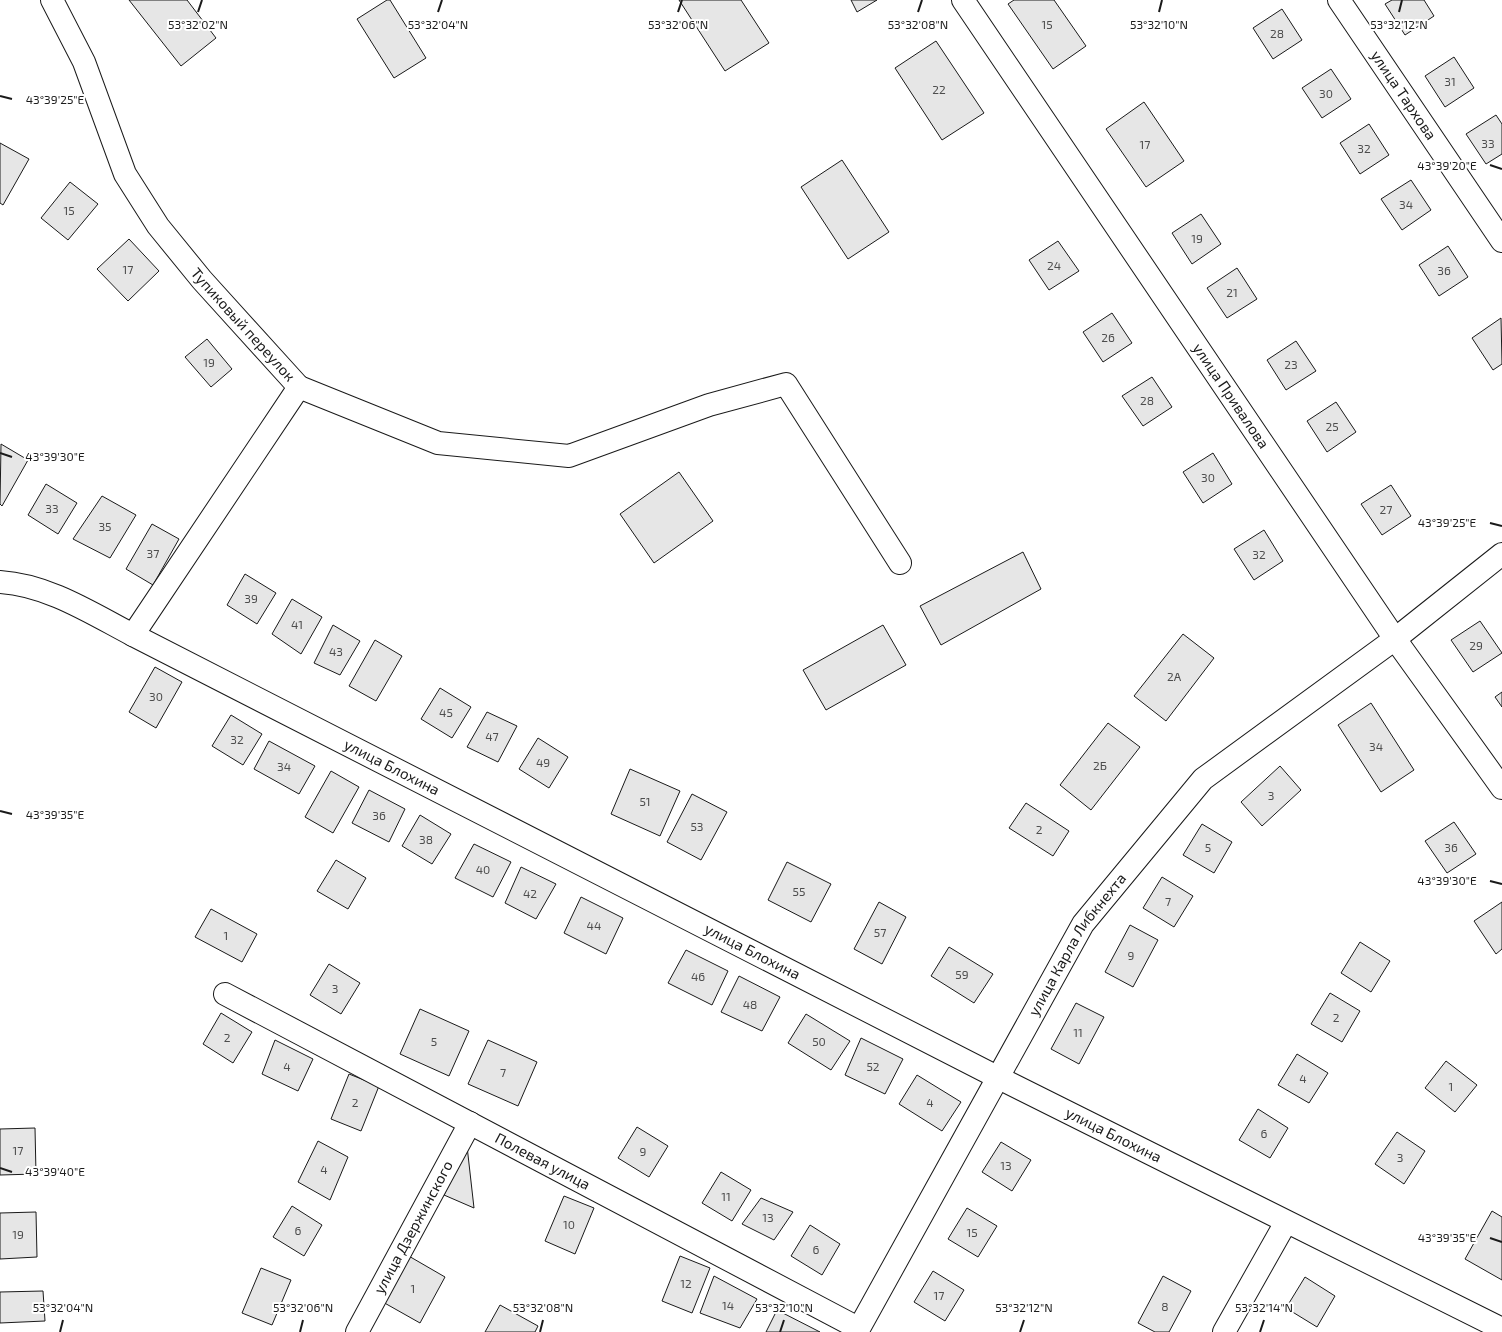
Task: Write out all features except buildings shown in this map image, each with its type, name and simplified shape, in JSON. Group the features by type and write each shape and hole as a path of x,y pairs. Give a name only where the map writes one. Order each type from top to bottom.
{"street":[{"name":"Тупиковый переулок","path":"52,0 84,62 125,174 158,226 202,280 299,387 133,635"},
{"name":"улица Привалова","path":"963,0 1395,639 1502,788"},
{"name":"улица Тархова","path":"1339,0 1502,241"},
{"path":"299,387 438,443 569,456 709,406 786,384 900,563"},
{"name":"улица Карла Либкнехта","path":"858,1330 1083,924 1203,779 1395,639 1502,554"},
{"name":"улица Блохина","path":"0,582 18,583 65,599 999,1078 1502,1329"},
{"name":"Полевая улица","path":"225,994 858,1330"},
{"name":"улица Дзержинского","path":"361,1331 470,1123"},
{"path":"1224,1332 1286,1222"}]}
